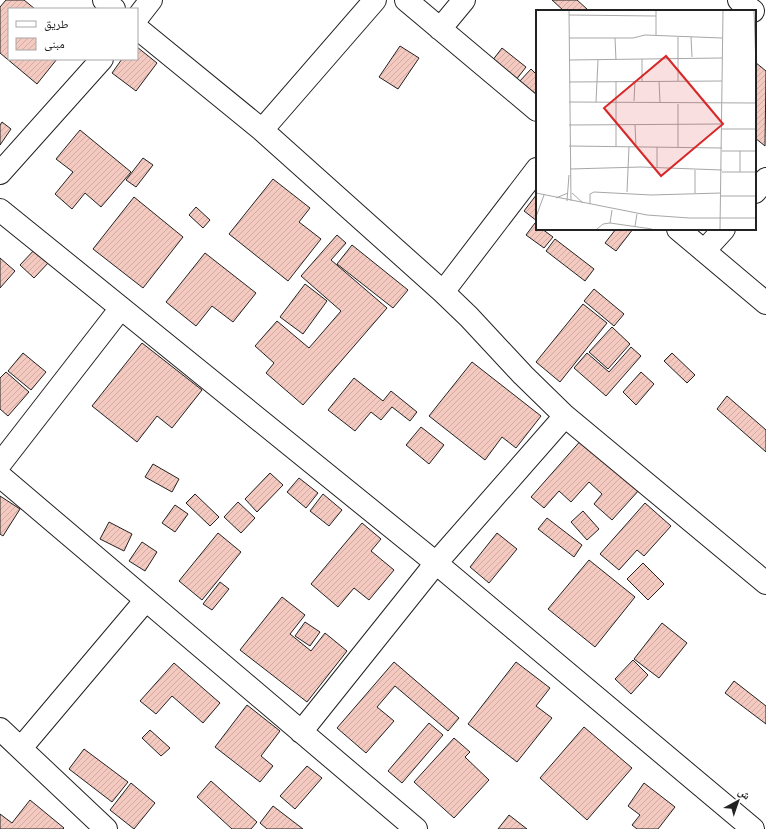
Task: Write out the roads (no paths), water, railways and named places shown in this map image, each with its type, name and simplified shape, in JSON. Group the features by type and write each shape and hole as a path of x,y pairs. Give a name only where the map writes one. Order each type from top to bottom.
{"street":[{"path":"104,0 113,8"},
{"path":"138,17 151,0"},
{"path":"262,130 375,0"},
{"path":"406,0 536,109"},
{"path":"440,28 464,0"},
{"path":"739,0 752,10"},
{"path":"756,14 766,22"},
{"path":"138,29 262,130 443,292 469,317 522,375 565,416 766,583"},
{"path":"0,173 101,60"},
{"path":"443,292 536,170"},
{"path":"756,191 766,179"},
{"path":"0,210 436,563 753,829"},
{"path":"679,230 766,303"},
{"path":"704,251 723,230"},
{"path":"0,464 121,308"},
{"path":"301,732 436,563 565,416"},
{"path":"0,476 416,829"},
{"path":"21,748 145,600"},
{"path":"0,728 106,829"},
{"path":"759,829 766,820"}]}
